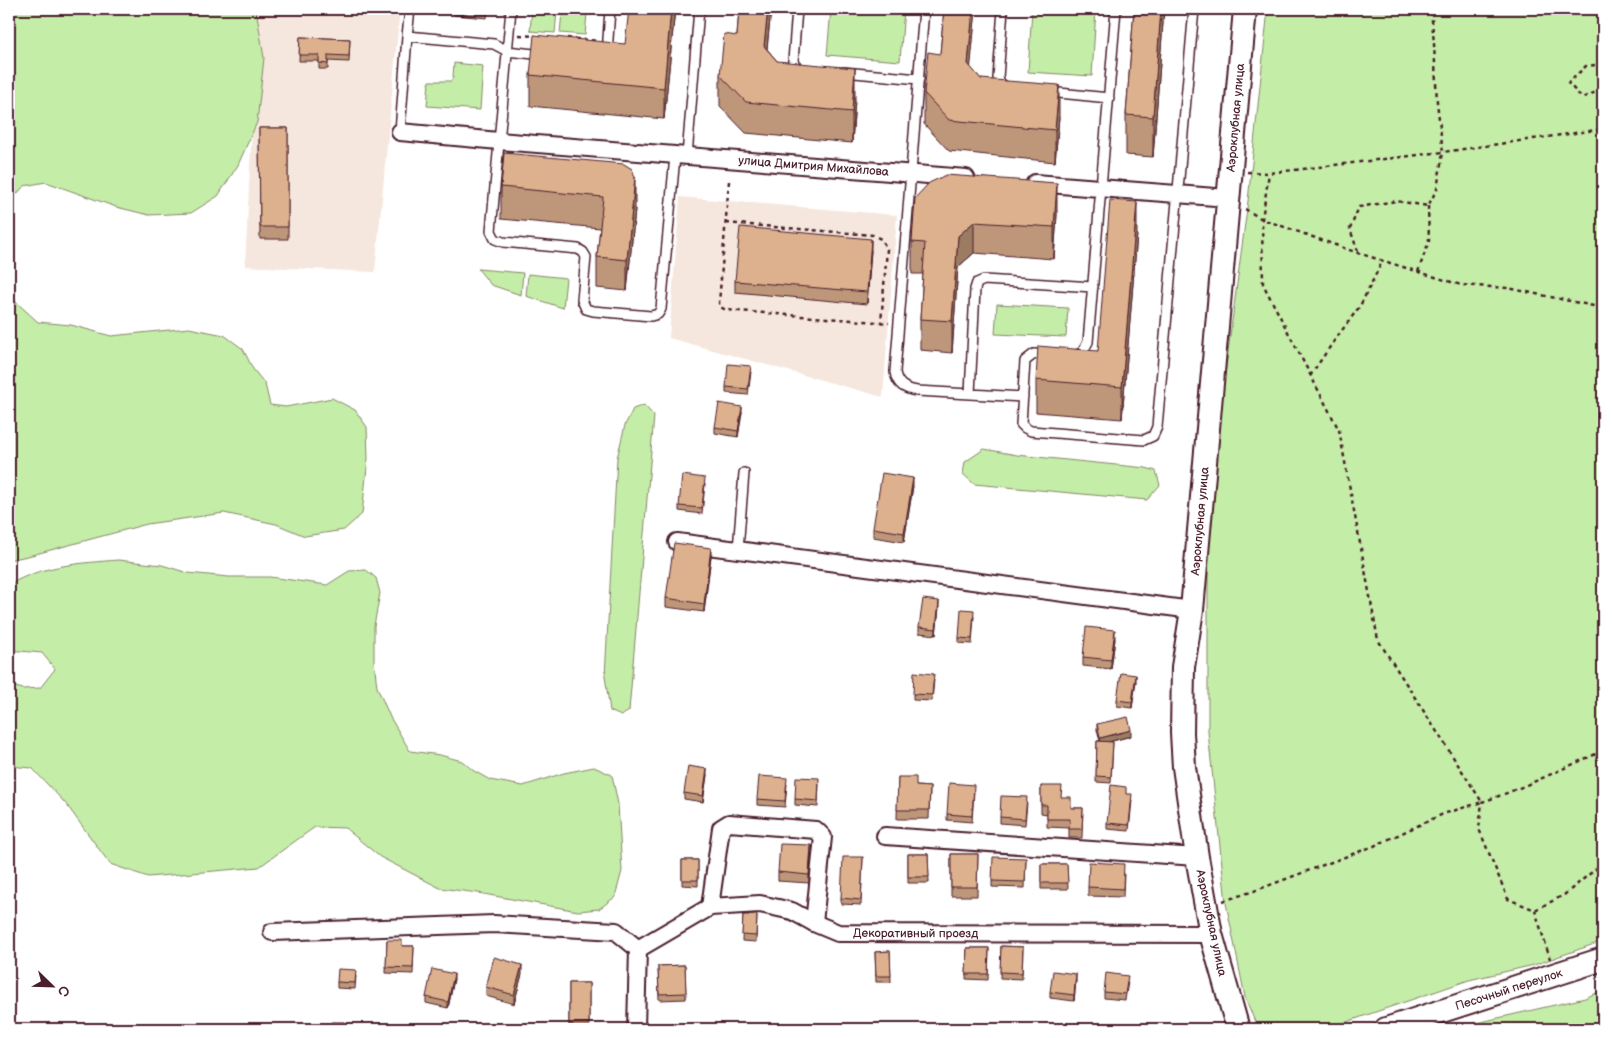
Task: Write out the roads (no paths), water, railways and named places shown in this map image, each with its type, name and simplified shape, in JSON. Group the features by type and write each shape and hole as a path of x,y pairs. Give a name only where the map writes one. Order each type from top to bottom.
{"street":[{"name":"Аэроклубная улица","path":"1238,1029 1211,934 1197,857 1184,767 1182,733 1183,667 1192,610 1245,9"},
{"name":"улица Дмитрия Михайлова","path":"400,132 977,179"},
{"path":"1015,182 1228,198"},
{"path":"677,542 1192,610"},
{"path":"710,906 721,828 729,824 816,830 823,837 814,923"},
{"path":"885,836 1197,857"},
{"name":"Декоративный проезд","path":"638,948 710,906 760,904 792,911 838,933 1211,934"},
{"path":"272,932 494,924 616,930 638,948 636,1029"},
{"name":"Песочный переулок","path":"1386,1029 1603,959"}],"lane":[{"path":"400,132 410,9"},
{"path":"510,9 491,231 495,239 503,242 578,249 586,257 582,300 586,308 593,311 651,316 658,314 661,309 699,9"},
{"path":"598,61 604,59 606,54 610,9"},
{"path":"797,9 793,61 795,66 800,69 810,70"},
{"path":"924,9 896,378 903,388 917,392 1023,397"},
{"path":"1003,9 998,78 1001,84 1008,88 1017,89"},
{"path":"1116,9 1088,342 1082,353 1064,357 1034,354 1025,361 1021,424 1031,431 1144,440 1153,436 1157,427 1194,9"},
{"path":"407,36 494,44 507,51 552,56"},
{"path":"830,71 919,79"},
{"path":"1035,90 1109,98"},
{"path":"970,394 975,289 978,283 984,280 1093,287"},
{"path":"738,550 744,473"}]}
